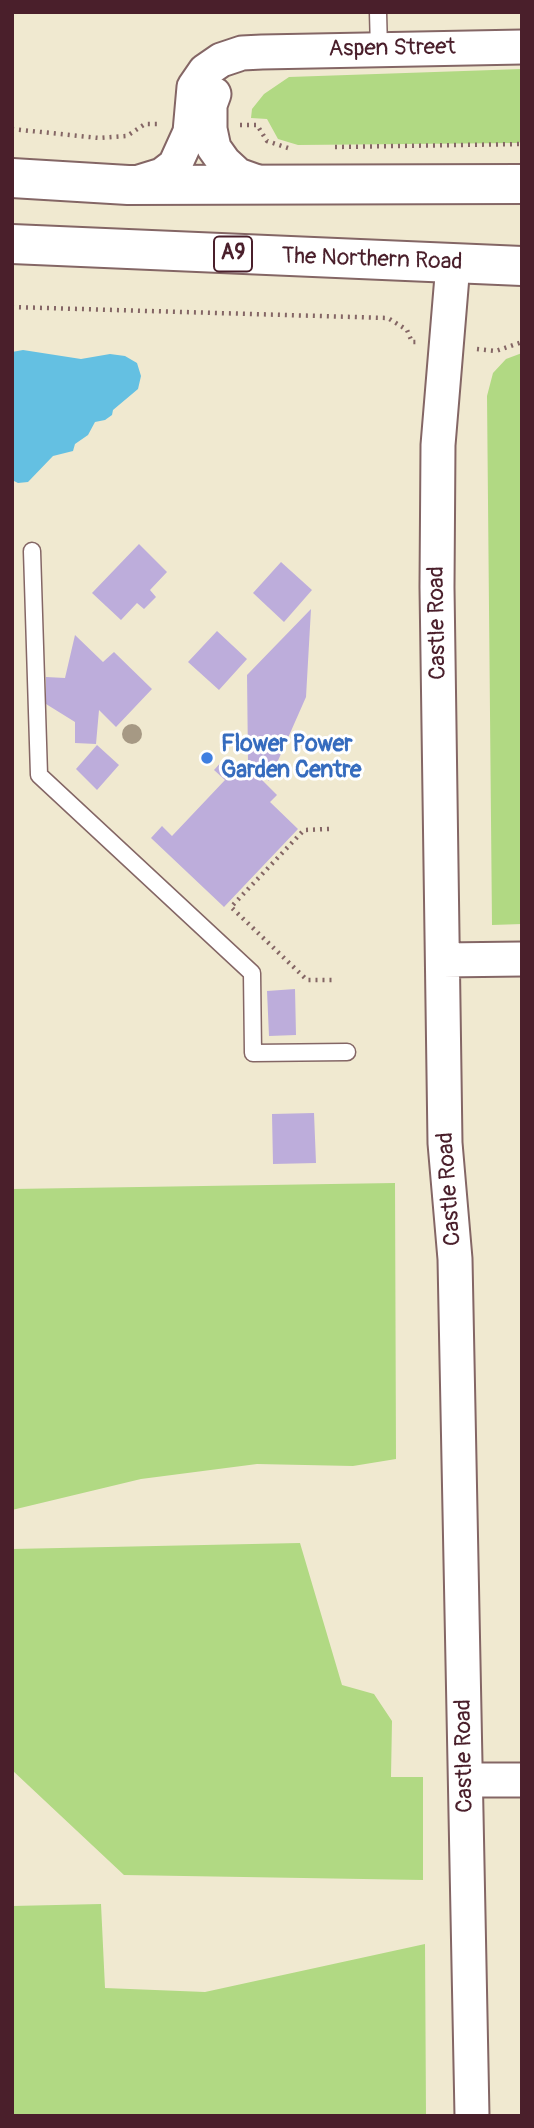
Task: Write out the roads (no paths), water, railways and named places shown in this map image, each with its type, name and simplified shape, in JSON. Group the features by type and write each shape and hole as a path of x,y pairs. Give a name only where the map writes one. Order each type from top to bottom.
{"highway":[{"path":"12,178 128,184 522,184"},
{"name":"The Northern Road","path":"12,244 522,266"}],"street":[{"name":"Aspen Street","path":"128,184 150,181 175,165 190,132 194,87 205,71 220,60 242,53 261,52 522,47"},
{"path":"261,52 229,73 217,85 210,105 210,129 214,148 224,163 238,175 267,185"},
{"name":"Castle Road","path":"453,264 438,445 437,506 446,1173 455,1259 472,2116"},
{"path":"443,960 522,959"},
{"path":"466,1780 522,1780"}],"lane":[{"path":"378,12 379,50"},
{"path":"32,551 39,775 252,973 253,1053 347,1052"}],"water":[{"path":"23,350 81,359 110,354 125,356 137,363 141,376 138,389 113,410 112,415 95,422 88,435 75,444 73,451 53,456 28,482 18,483 12,480 12,352"}],"place":[{"name":"Flower Power Garden Centre","path":"207,758"}]}
